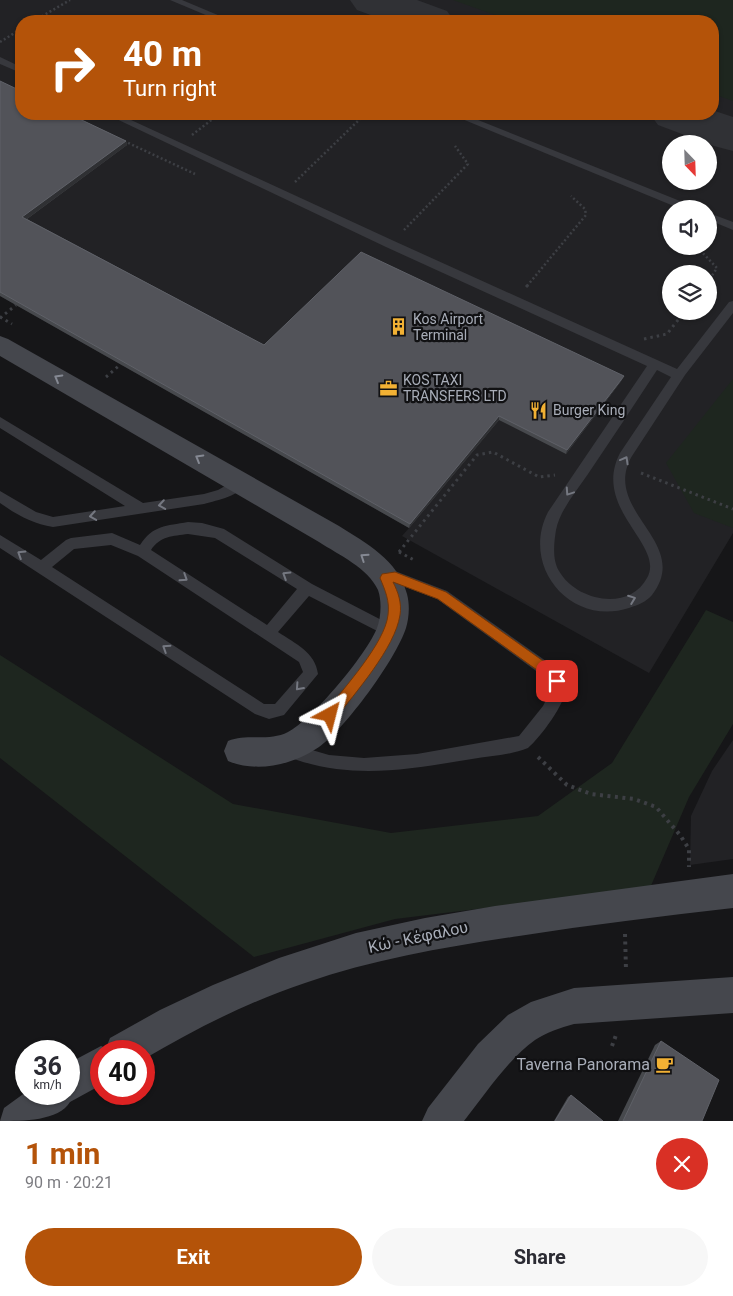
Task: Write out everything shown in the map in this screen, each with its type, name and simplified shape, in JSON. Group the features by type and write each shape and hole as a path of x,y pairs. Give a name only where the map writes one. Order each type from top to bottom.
{"street":[{"path":"0,345 329,534 377,566 386,578 393,593 394,604 394,615 390,631 368,666 330,715 310,736 285,749 269,753 239,752"},
{"name":"Κώ - Κέφαλου","path":"143,1040 208,1005 273,977 332,957 409,936 623,903 733,891"},
{"path":"441,1121 491,1057 521,1028 544,1015 574,1006 733,995"},
{"path":"17,1121 40,1105"}],"lane":[{"path":"174,0 212,15"},
{"path":"0,60 15,67"},
{"path":"124,120 390,244 679,375"},
{"path":"470,120 669,200"},
{"path":"717,219 733,226"},
{"path":"655,364 553,516 547,534 552,571 566,590 585,601 606,605 629,601 644,594 654,583 657,570 656,557 650,541 628,513 622,499 619,485 621,465 679,375 733,304"},
{"path":"0,422 141,508"},
{"path":"0,496 31,517 41,521 53,522 204,499 222,494 241,482"},
{"path":"143,552 152,538 164,532 188,528 202,529 219,534 307,588 390,631"},
{"path":"0,541 260,709 269,712 279,710 311,674 310,666 304,657 143,552 112,539 71,544 43,567"},
{"path":"285,749 329,762 364,765 424,760 524,744 531,738 558,691 557,681 548,671 442,595 395,577 386,578"},
{"path":"268,634 307,588"}],"path":[{"path":"44,15 70,0"},
{"path":"0,42 15,33"},
{"path":"282,194 358,120"},
{"path":"390,244 468,164 454,146"},
{"path":"515,301 586,215 585,209 571,196"},
{"path":"704,255 713,265"},
{"path":"0,319 16,305"},
{"path":"106,377 121,364"},
{"path":"399,552 478,455 493,452 539,477 558,474"},
{"path":"621,465 680,488 711,503 733,509"},
{"path":"524,744 567,785 591,794 634,800 656,807 680,835 688,849 690,865 685,871"},
{"path":"623,903 628,1003"}],"shaded area":[{"path":"0,0 733,0 733,533 649,673 402,536 409,528 0,296"},
{"path":"453,0 733,0 733,101 719,96 719,15 495,15"},
{"path":"733,379 733,528 694,513 666,463"},
{"path":"706,610 733,622 733,724 689,797 650,888 395,919 254,957 0,758 0,655 233,804 391,833 538,816 612,763"},
{"path":"733,740 733,859 690,865 691,816 712,771"}],"building":[{"name":"Kos Airport Terminal","path":"0,81 15,88 15,120 82,120 126,141 22,217 264,345 361,252 624,376 567,450 499,416 410,524 0,292"},
{"name":"Taverna Panorama","path":"661,1041 719,1080 702,1121 623,1121"},
{"path":"571,1095 603,1121 555,1121"}],"taxiway":[{"path":"373,0 414,15"},
{"path":"692,120 733,135"}],"place":[{"name":"Kos Airport Terminal","path":"399,327"},
{"name":"KOS TAXI TRANSFERS LTD","path":"389,388"},
{"name":"Burger King","path":"539,410"},
{"name":"Taverna Panorama","path":"664,1064"}],"route":[{"path":"330,715 368,666 390,631 394,615 394,604 393,593 386,578 395,577 418,584 442,595 548,671 557,681"}]}
